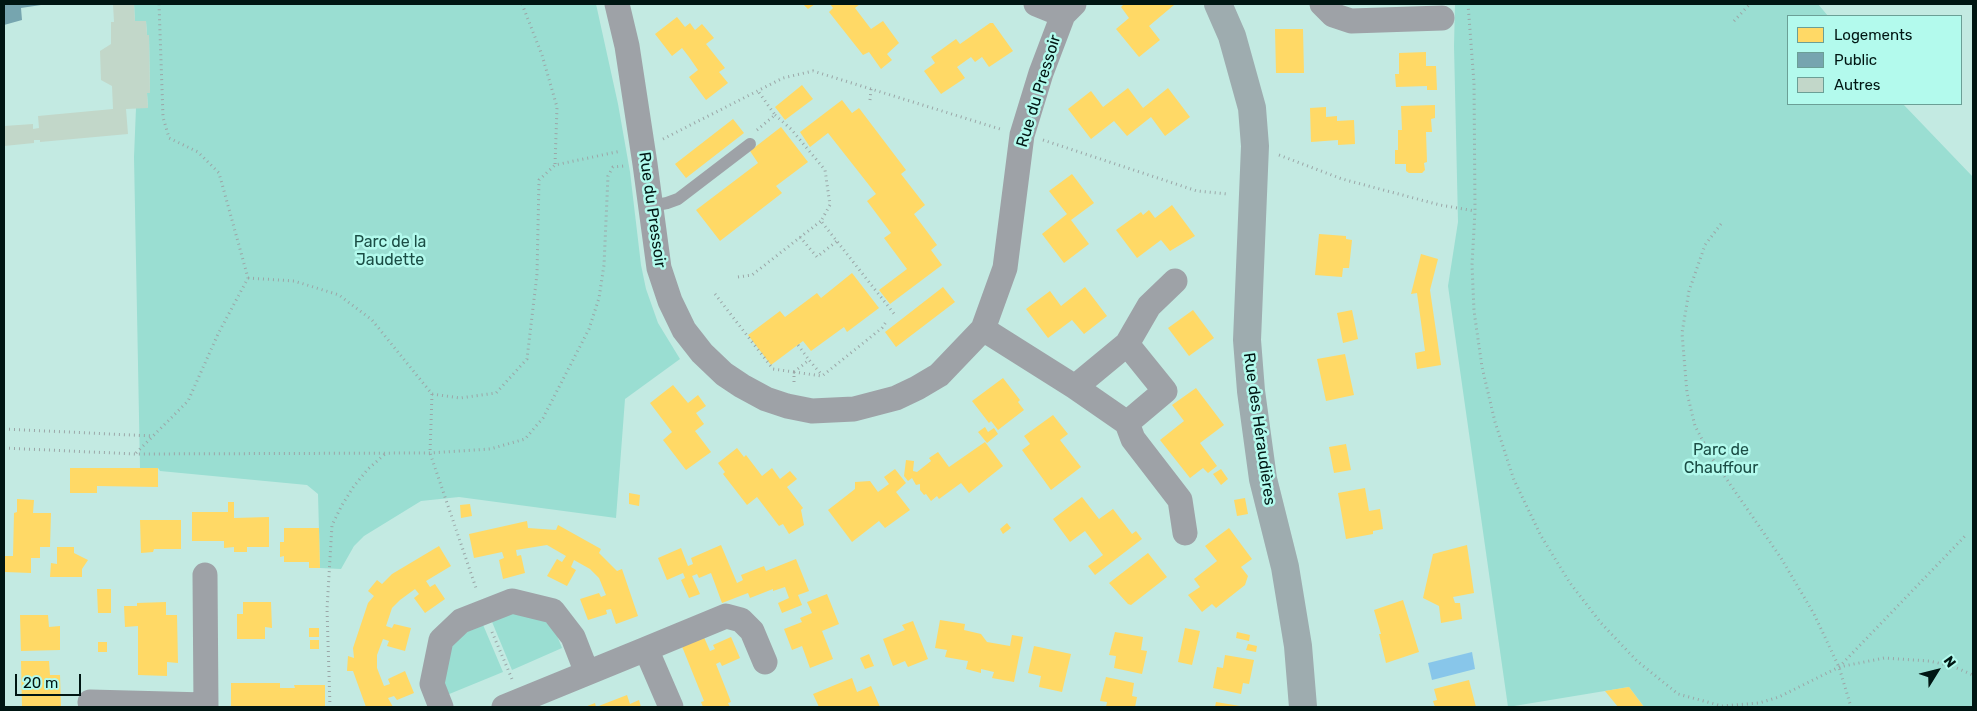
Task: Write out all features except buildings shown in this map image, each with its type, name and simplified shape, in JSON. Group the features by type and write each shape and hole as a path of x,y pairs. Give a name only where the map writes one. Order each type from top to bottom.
{"street":[{"name":"Rue du Pressoir","path":"617,4 627,46 651,206 658,268 670,301 684,330 702,353 724,374 742,386 766,399 787,406 818,411 854,409 896,398 939,375 983,330 1005,268 1022,135 1041,73 1068,9"},
{"path":"1036,4 1068,9"},
{"name":"Rue des Héraudières","path":"1218,4 1232,36 1252,108 1255,146 1247,340 1251,391 1263,479 1285,567 1298,646 1303,707"},
{"path":"1322,4 1333,15 1352,21 1442,18"},
{"path":"1075,387 1128,344 1149,306 1175,281"},
{"path":"983,330 1075,387 1127,423 1133,439 1180,500 1185,533"},
{"path":"1127,423 1165,391 1128,344"},
{"path":"91,707 90,702 206,706 204,575"},
{"path":"441,707 432,684 441,640 462,621 512,601 553,612 572,637 587,673"},
{"path":"512,704 726,616 741,620 752,631 765,662"},
{"path":"646,649 670,707"}],"lane":[{"path":"651,206 667,203 684,195 750,144"}],"path":[{"path":"135,454 188,402 218,334 248,278 219,173 198,152 169,138 163,117 159,4"},
{"path":"522,4 542,55 557,107 555,165"},
{"path":"1468,4 1474,83 1473,155 1475,211 1472,264 1474,311 1482,366 1495,422 1514,480 1541,536 1570,583 1601,623 1637,661 1678,694 1722,706 1759,703 1779,697 1839,667 1884,658 1908,659 1952,666 1973,675"},
{"path":"1734,21 1750,4"},
{"path":"661,141 783,78 813,71 1002,130"},
{"path":"870,100 871,89"},
{"path":"738,276 752,275 821,221 830,205 825,170 791,129 775,115 758,91"},
{"path":"750,144 750,136 775,115"},
{"path":"1041,140 1197,191 1233,195"},
{"path":"1255,146 1342,179 1440,205 1475,211"},
{"path":"432,394 460,398 496,393 527,359 537,274 539,180 555,165 626,150"},
{"path":"4,448 135,454 430,453 490,450 525,439 543,418 589,329 599,298 604,265 608,176 613,167 628,165"},
{"path":"821,221 895,315"},
{"path":"1721,224 1705,245 1689,291 1682,333 1687,393 1695,426 1712,458 1781,558 1814,614 1839,667 1851,707"},
{"path":"800,237 817,257 837,241"},
{"path":"248,278 294,280 339,295 372,320 432,394 430,453 484,612 512,704"},
{"path":"715,294 773,369 822,376 882,328 886,322"},
{"path":"798,345 822,376"},
{"path":"794,372 809,360"},
{"path":"794,372 794,386"},
{"path":"4,429 153,436"},
{"path":"330,707 327,609 332,525 354,486 385,453"},
{"path":"1839,667 1966,535"}],"green space":[{"name":"Parc de la Jaudette","path":"134,4 596,4 618,104 630,172 641,265 646,289 658,323 680,359 625,399 616,518 459,497 421,501 364,536 354,546 341,569 320,568 318,494 307,485 160,471 158,468 140,468 134,157 136,108 148,108 147,93 150,92 149,36 147,35 146,21 135,21"},
{"name":"Parc de Chauffour","path":"1455,4 1818,4 1827,15 1787,15 1787,105 1904,105 1973,177 1973,707 1644,707 1629,687 1508,707 1448,286 1458,222 1454,46"},
{"path":"505,611 545,617 554,628 562,648 512,670 490,617"},
{"path":"481,620 503,672 442,697 442,653"}],"water":[{"path":"1472,652 1475,669 1432,680 1428,663"}]}
